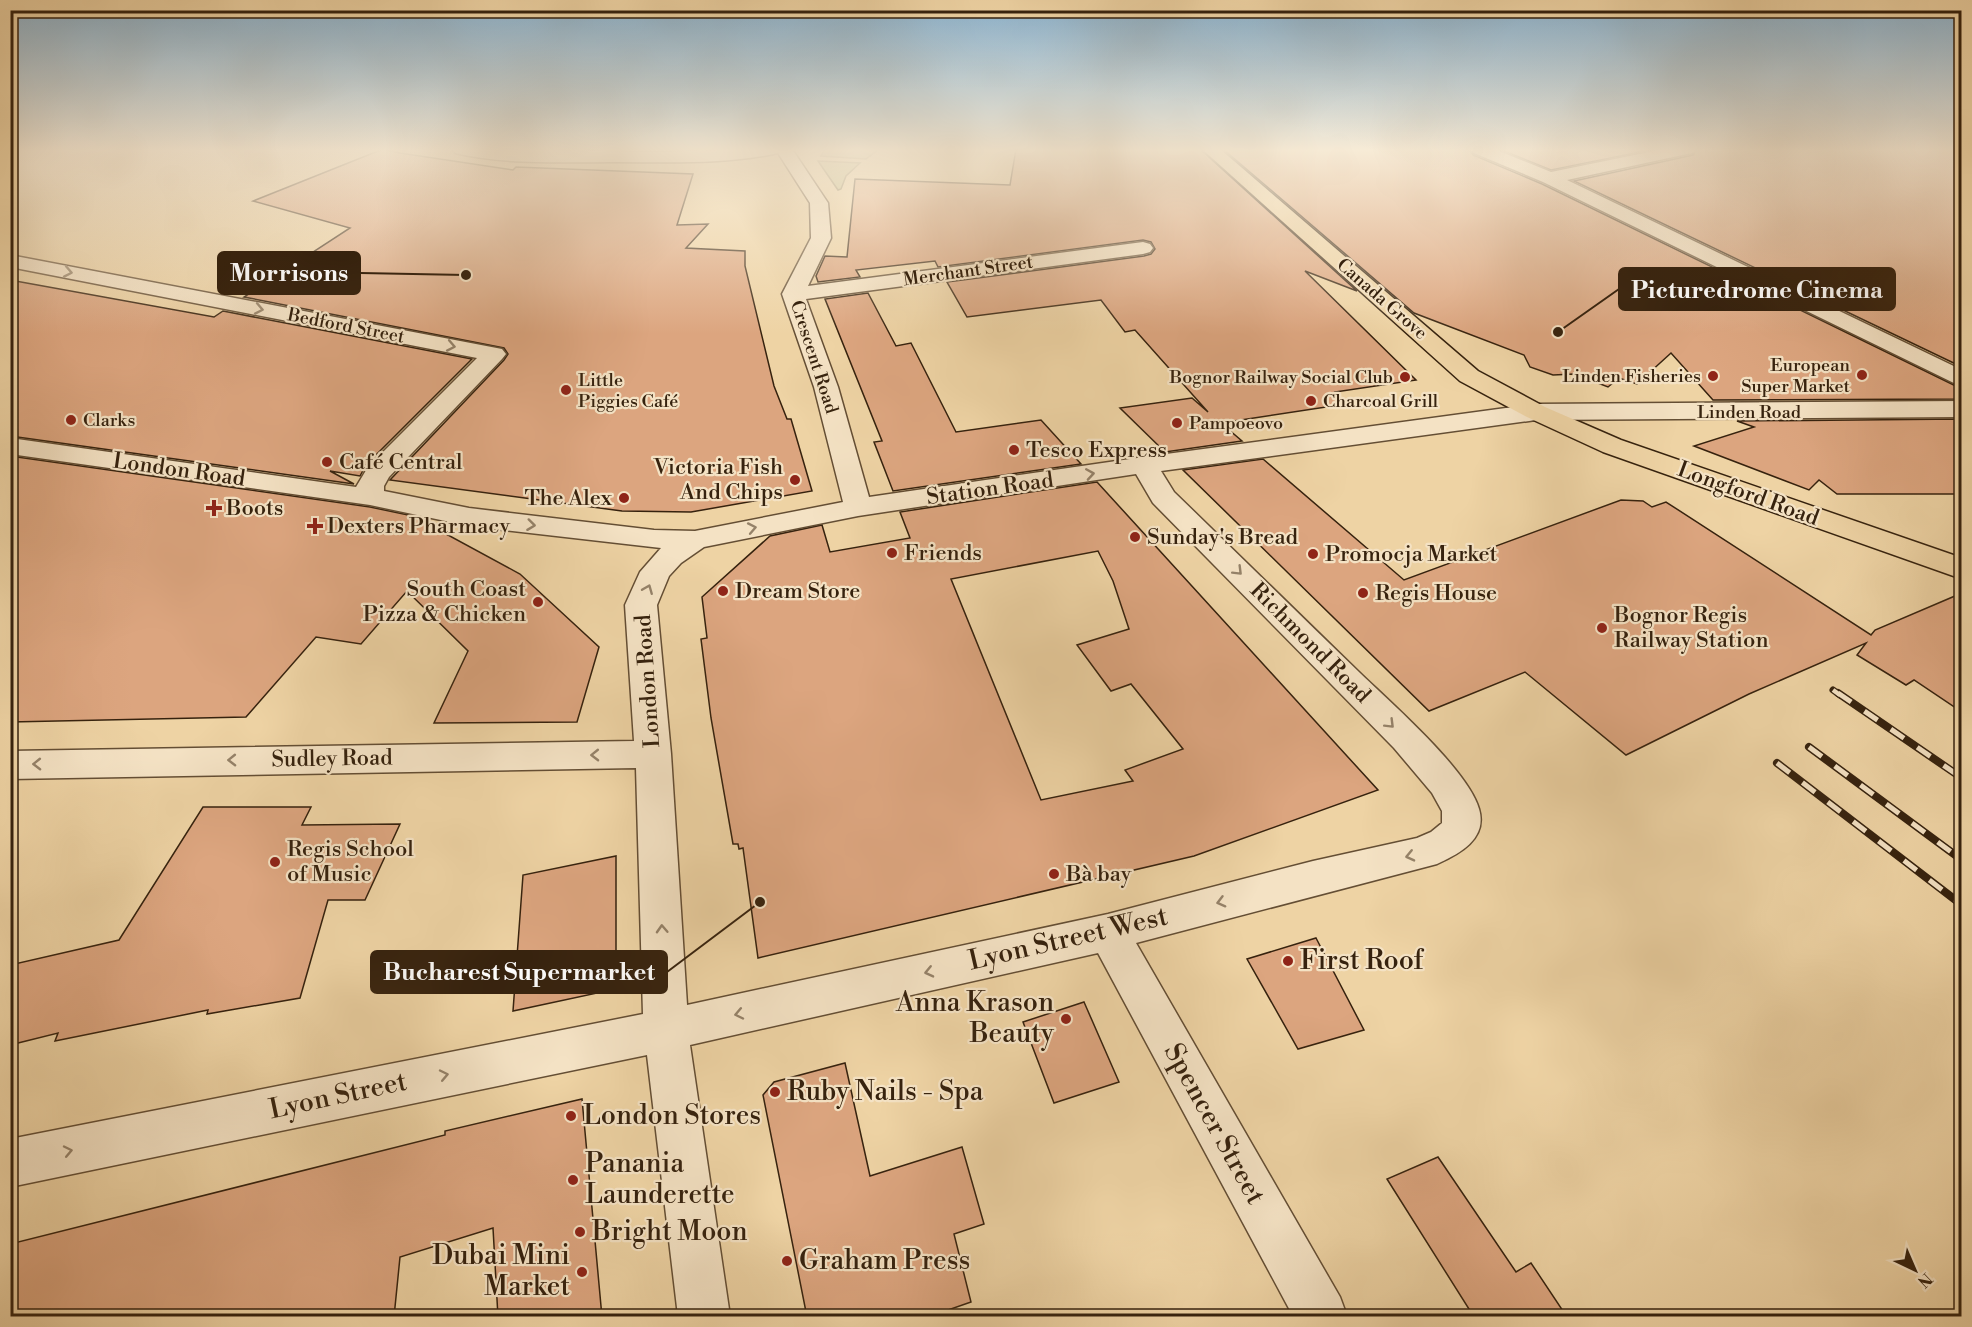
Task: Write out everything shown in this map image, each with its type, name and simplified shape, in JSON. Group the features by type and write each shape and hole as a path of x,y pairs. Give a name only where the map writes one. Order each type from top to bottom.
{"main road":[{"name":"Canada Grove","path":"1281,211 1469,376 1536,412"},
{"name":"Longford Road","path":"1536,412 1630,453 1962,569"}],"street":[{"name":"Crescent Road","path":"819,211 821,238 793,294 826,387 858,507"},
{"path":"1617,211 1962,380"},
{"name":"Merchant Street","path":"793,294 1143,248"},
{"name":"Bedford Street","path":"10,261 494,354 378,473 370,486 370,497"},
{"name":"Linden Road","path":"1536,412 1962,410"},
{"name":"Station Road","path":"695,540 858,507 1144,465 1536,412"},
{"name":"London Road","path":"10,446 370,497 469,518 654,539 695,540"},
{"name":"Richmond Road","path":"1144,465 1163,497 1406,740 1445,783 1461,810 1461,829"},
{"name":"London Road","path":"695,540 670,556 655,572 641,605 653,754 666,1029 704,1317"},
{"name":"Sudley Road","path":"10,765 653,754"},
{"name":"Lyon Street West","path":"666,1029 1108,932 1313,878 1423,853 1445,843 1461,829"},
{"name":"Spencer Street","path":"1108,932 1321,1317"},
{"name":"Lyon Street","path":"10,1163 666,1029"}],"building":[{"path":"289,211 681,211 677,225 708,224 686,248 745,251 745,266 774,386 787,419 791,419 812,491 691,512 622,511 390,480 508,354 504,348 244,297 350,228"},
{"path":"852,211 1268,211 1357,291 1305,271 1416,380 1335,392 1346,404 1221,423 1242,441 1165,452 1120,408 1192,398 1208,412 1135,330 1125,332 1101,300 967,317 947,282 1144,256 1151,254 1155,249 1151,242 1143,240 938,267 935,261 856,270 860,277 818,282 816,276 825,256 847,257"},
{"path":"1295,211 1597,211 1962,389 1962,399 1713,400 1671,353 1637,384 1619,378 1608,387 1574,374 1553,375 1530,367 1524,355 1414,313"},
{"path":"1636,211 1962,211 1962,367"},
{"path":"10,280 214,317 223,311 472,359 366,465 360,476 330,471 354,484 10,436"},
{"path":"868,293 896,346 911,343 956,432 1041,420 1081,464 893,491 874,442 882,441 825,299"},
{"path":"1962,419 1962,494 1837,494 1819,480 1809,490 1694,446 1754,427 1737,421"},
{"path":"10,456 370,507 413,516 520,574 599,647 577,722 434,723 468,651 407,591 361,644 316,637 246,717 10,722"},
{"name":"Bognor Regis Railway Station","path":"1263,459 1404,580 1621,500 1643,501 1652,507 1666,502 1871,635 1875,630 1962,593 1962,712 1914,680 1906,685 1857,655 1866,643 1749,694 1626,755 1525,672 1429,711 1183,470"},
{"path":"1097,482 1378,790 1194,856 758,958 743,848 739,849 738,844 733,844 711,718 701,639 707,638 702,597 770,536 822,525 830,552 910,538 900,512","holes":["1098,551 1113,581 1129,629 1077,645 1111,691 1131,684 1183,749 1125,770 1133,781 1041,800 951,579"]},
{"path":"203,807 311,807 302,825 400,824 365,900 328,900 300,998 207,1014 208,1010 55,1041 58,1033 10,1045 10,965 119,940"},
{"path":"616,856 616,989 513,1011 523,875"},
{"path":"1316,938 1364,1030 1298,1049 1247,959"},
{"path":"1084,1002 1119,1082 1054,1103 1023,1022"},
{"path":"845,1063 870,1176 962,1147 984,1224 954,1234 971,1302 928,1317 807,1317 763,1095 774,1082"},
{"path":"582,1099 602,1317 498,1317 493,1228 400,1257 394,1317 10,1317 10,1244 445,1135 445,1131"},
{"path":"1438,1157 1516,1272 1531,1263 1567,1317 1474,1317 1387,1179"}],"railway":[{"path":"1833,690 1840,695"},
{"path":"1838,693 1962,778"},
{"path":"1809,747 1962,860"},
{"path":"1777,763 1962,905"}],"place":[{"name":"Morrisons","path":"466,275"},
{"name":"Picturedrome Cinema","path":"1558,332"},
{"name":"European Super Market","path":"1862,375"},
{"name":"Linden Fisheries","path":"1713,376"},
{"name":"Bognor Railway Social Club","path":"1405,377"},
{"name":"Little Piggies Café","path":"566,390"},
{"name":"Charcoal Grill","path":"1311,401"},
{"name":"Clarks","path":"71,420"},
{"name":"Pampoeovo","path":"1177,423"},
{"name":"Tesco Express","path":"1014,450"},
{"name":"Café Central","path":"327,462"},
{"name":"Victoria Fish And Chips","path":"795,480"},
{"name":"The Alex","path":"624,498"},
{"name":"Boots","path":"214,508"},
{"name":"Dexters Pharmacy","path":"315,526"},
{"name":"Sunday's Bread","path":"1135,537"},
{"name":"Friends","path":"892,553"},
{"name":"Promocja Market","path":"1313,554"},
{"name":"Dream Store","path":"723,591"},
{"name":"Regis House","path":"1363,593"},
{"name":"South Coast Pizza & Chicken","path":"538,602"},
{"name":"Bognor Regis Railway Station","path":"1602,628"},
{"name":"Regis School of Music","path":"275,862"},
{"name":"Bà bay","path":"1054,874"},
{"name":"Bucharest Supermarket","path":"760,902"},
{"name":"First Roof","path":"1288,961"},
{"name":"Anna Krason Beauty","path":"1066,1019"},
{"name":"Ruby Nails - Spa","path":"775,1092"},
{"name":"London Stores","path":"571,1116"},
{"name":"Panania Launderette","path":"573,1180"},
{"name":"Bright Moon","path":"580,1232"},
{"name":"Graham Press","path":"787,1261"},
{"name":"Dubai Mini Market","path":"582,1272"}]}
